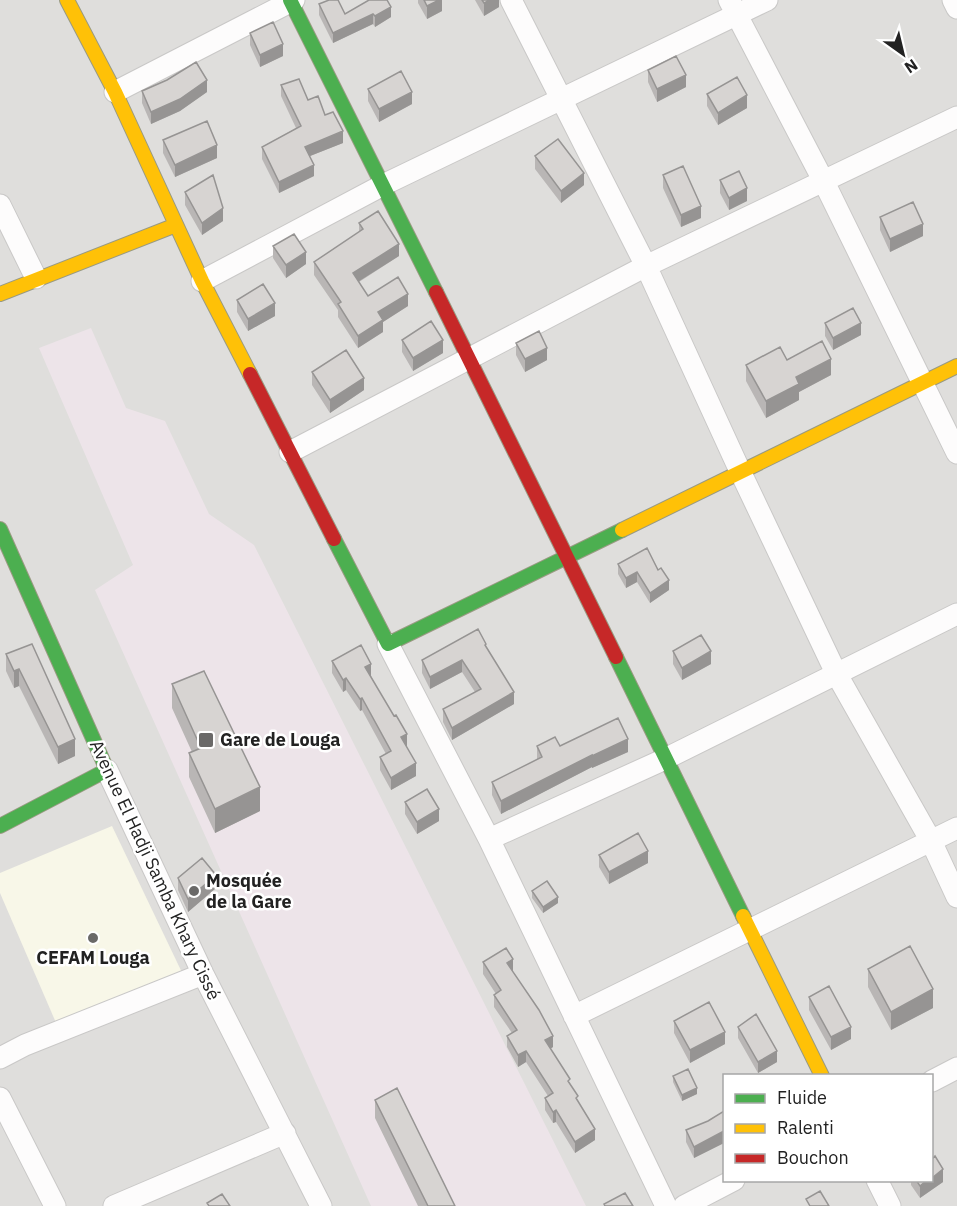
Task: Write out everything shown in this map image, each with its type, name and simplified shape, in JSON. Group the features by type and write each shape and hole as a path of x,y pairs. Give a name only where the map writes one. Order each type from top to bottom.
{"street":[{"path":"67,0 115,92 202,281 489,839 666,1206"},
{"path":"511,0 646,266 836,673 931,842 957,897"},
{"path":"202,281 383,185 560,99 733,8 767,0"},
{"path":"953,0 957,8"},
{"path":"115,92 291,1 568,556 749,931 821,1074"},
{"path":"733,8 824,182 957,453"},
{"path":"290,452 646,266 957,117"},
{"path":"0,205 36,278"},
{"path":"0,294 176,225"},
{"path":"388,644 957,366"},
{"name":"Avenue El Hadji Samba Khary Cissé","path":"0,529 4,553 203,974 321,1206"},
{"path":"489,839 665,759 957,614"},
{"path":"0,826 107,770"},
{"path":"574,1016 957,828"},
{"path":"0,1058 203,974"},
{"path":"933,1080 957,1068"},
{"path":"0,1098 55,1206"},
{"path":"114,1206 285,1132"},
{"path":"684,1206 730,1182"},
{"path":"878,1182 890,1206"}],"shaded area":[{"path":"0,0 957,0 957,1206 0,1206"},
{"path":"91,328 126,408 165,421 209,514 254,545 586,1206 371,1206 95,590 133,565 39,348"},
{"name":"CEFAM Louga","path":"112,826 187,983 63,1039 0,893 0,873"}],"building":[{"path":"329,0 338,0 345,14 369,0 387,0 391,7 333,33 319,4"},
{"path":"424,0 439,0 427,6"},
{"path":"273,22 283,44 260,55 250,33"},
{"path":"676,56 686,75 657,89 648,70"},
{"path":"196,62 207,80 180,99 151,112 142,91 167,80"},
{"path":"401,71 412,92 379,109 368,89"},
{"path":"737,77 747,95 718,113 707,94"},
{"path":"299,79 308,100 318,96 325,115 333,112 343,131 305,147 314,165 279,182 262,147 301,126 281,85"},
{"path":"207,121 217,145 175,165 163,140"},
{"path":"558,139 584,173 561,191 535,156"},
{"path":"683,166 701,206 681,215 663,175"},
{"path":"739,171 747,188 729,198 720,180"},
{"path":"213,175 223,208 202,223 185,192"},
{"path":"913,202 923,224 890,239 880,217"},
{"path":"378,211 399,244 353,273 368,296 398,277 408,294 378,312 383,320 358,336 338,304 341,302 314,262 363,229 359,223"},
{"path":"294,234 306,252 286,265 273,246"},
{"path":"263,284 275,303 248,319 237,300"},
{"path":"853,308 861,323 833,338 825,323"},
{"path":"431,321 443,340 413,358 402,340"},
{"path":"539,331 547,348 525,359 516,343"},
{"path":"822,341 831,359 796,377 799,384 766,401 746,365 780,347 787,360"},
{"path":"346,350 364,378 330,400 312,372"},
{"path":"647,548 658,570 661,568 669,580 650,593 637,572 626,578 618,564"},
{"path":"478,629 485,645 514,692 452,728 443,709 481,689 462,660 430,677 422,660"},
{"path":"701,635 711,651 682,668 673,651"},
{"path":"32,644 75,739 58,747 19,669 14,671 6,654"},
{"path":"361,645 371,664 365,667 407,734 401,737 416,763 391,778 380,757 391,751 362,698 360,699 346,678 343,680 332,661"},
{"name":"Gare de Louga","path":"204,671 260,787 215,809 189,753 201,748 172,684"},
{"path":"618,718 628,739 501,801 492,782 542,757 537,746 555,737 560,746"},
{"path":"427,789 439,809 417,822 405,802"},
{"path":"638,833 648,851 609,872 599,855"},
{"path":"202,858 216,875 188,899 178,878"},
{"path":"547,881 558,897 543,907 532,891"},
{"path":"910,946 933,989 891,1012 868,969"},
{"path":"506,948 513,959 507,963 539,1010 553,1036 545,1040 570,1079 568,1081 578,1096 576,1098 595,1129 575,1142 556,1110 553,1112 545,1098 553,1093 526,1051 518,1055 507,1036 517,1030 494,995 501,990 483,962"},
{"path":"829,986 851,1027 831,1037 809,997"},
{"path":"709,1002 725,1032 690,1050 674,1021"},
{"path":"756,1014 777,1051 758,1062 738,1027"},
{"path":"688,1069 697,1088 682,1095 673,1076"},
{"path":"397,1088 455,1206 428,1206 375,1100"},
{"path":"723,1112 723,1132 694,1147 686,1130"},
{"path":"935,1156 943,1169 933,1177 933,1158"},
{"path":"820,1191 829,1206 810,1206 806,1199"},
{"path":"625,1193 633,1206 605,1206 604,1204"},
{"path":"222,1194 230,1206 209,1206 207,1203"}],"traffic: fast":[{"path":"290,0 436,292"},
{"path":"0,529 107,770 0,826"},
{"path":"334,539 388,644 622,530"},
{"path":"616,657 743,916"}],"traffic: slow":[{"path":"67,0 115,92 202,281 250,374"},
{"path":"0,294 176,225"},
{"path":"622,530 957,366"},
{"path":"743,916 821,1074"}],"traffic: jam":[{"path":"436,292 616,657"},
{"path":"250,374 334,539"}],"place":[{"name":"Gare de Louga","path":"206,740"},
{"name":"Mosquée de la Gare","path":"194,891"},
{"name":"CEFAM Louga","path":"93,938"}]}
